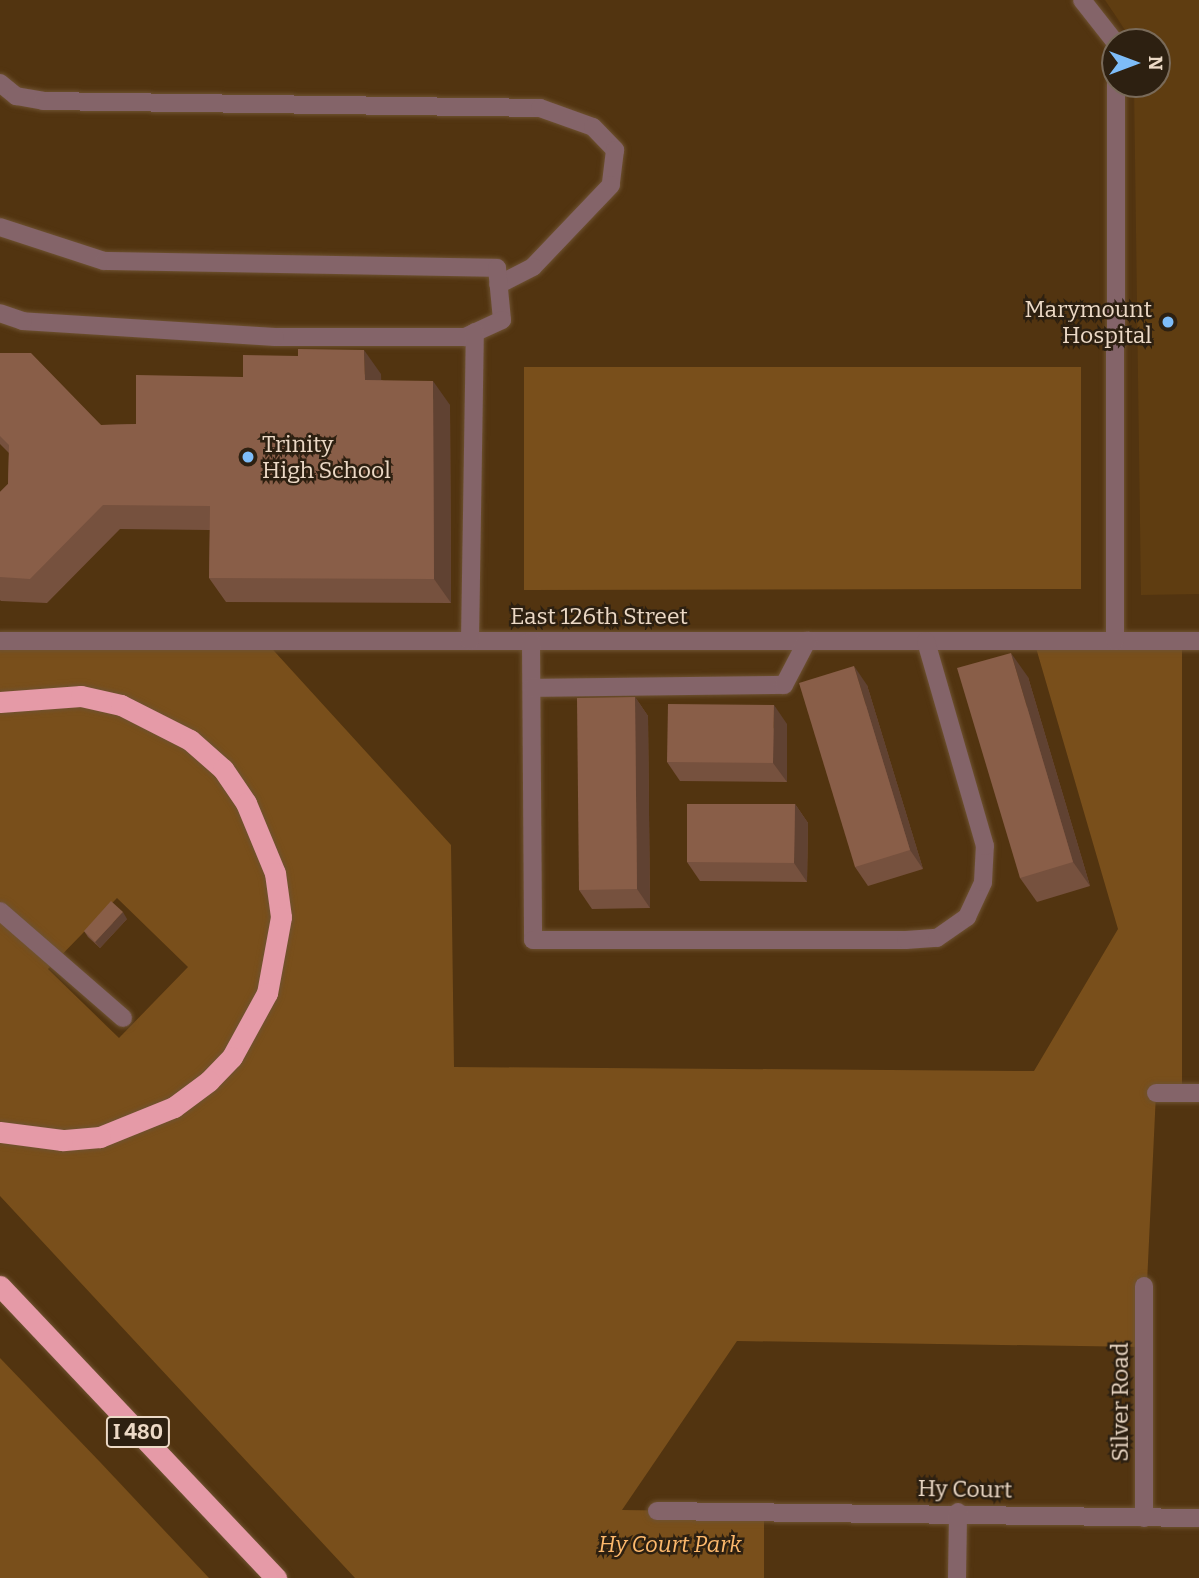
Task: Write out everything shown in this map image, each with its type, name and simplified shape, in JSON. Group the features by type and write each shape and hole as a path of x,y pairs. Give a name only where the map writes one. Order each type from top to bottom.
{"highway":[{"path":"0,702 81,696 121,705 190,740 223,769 246,803 275,873 281,917 267,993 232,1057 209,1081 174,1107 100,1137 62,1140 0,1132"},
{"name":"I 480","path":"0,1286 276,1578"}],"street":[{"path":"1082,0 1104,28"},
{"path":"0,83 16,96 43,101 540,108 593,127 615,150 611,184 533,267 498,285"},
{"path":"1115,641 1116,98"},
{"path":"0,227 104,261 497,268 502,320 465,337 275,337 23,321 0,313"},
{"path":"470,641 475,332"},
{"name":"East 126th Street","path":"0,641 1199,641"},
{"path":"531,641 533,940 936,938 967,917 983,882 985,846 926,641"},
{"path":"533,688 784,685 807,641"},
{"path":"0,911 122,1018"},
{"path":"1156,1093 1199,1093"},
{"name":"Silver Road","path":"1144,1286 1144,1518"},
{"name":"Hy Court","path":"657,1511 958,1512 1199,1518"},
{"path":"957,1578 958,1512"}],"shaded area":[{"name":"Marymount Hospital","path":"1105,0 1199,0 1199,594 1141,595 1134,98 1171,98 1171,28 1124,28"}],"green space":[{"path":"524,367 1081,367 1081,589 524,590"},
{"name":"Hy Court Park","path":"0,641 265,641 451,845 454,1067 1034,1071 1118,929 1034,641 1182,641 1182,1093 1156,1093 1144,1347 737,1341 622,1510 764,1512 764,1578 355,1578 0,1196","holes":["117,898 188,967 119,1038 48,969"]},
{"path":"0,1358 100,1462 209,1578 0,1578"}],"building":[{"path":"298,349 364,350 365,380 433,381 434,579 209,578 210,506 103,505 30,579 0,577 0,492 8,484 9,445 0,436 0,353 31,353 101,425 136,424 136,375 243,377 243,355 298,356"},
{"path":"1011,653 1073,862 1020,878 957,668"},
{"path":"854,666 910,850 855,867 799,683"},
{"path":"635,697 637,889 579,890 577,698"},
{"path":"668,704 774,705 773,763 667,762"},
{"path":"687,804 795,804 794,863 687,862"},
{"path":"111,901 123,912 95,942 84,931"}],"place":[{"name":"Marymount Hospital","path":"1168,322"},
{"name":"Trinity High School","path":"248,457"}]}
